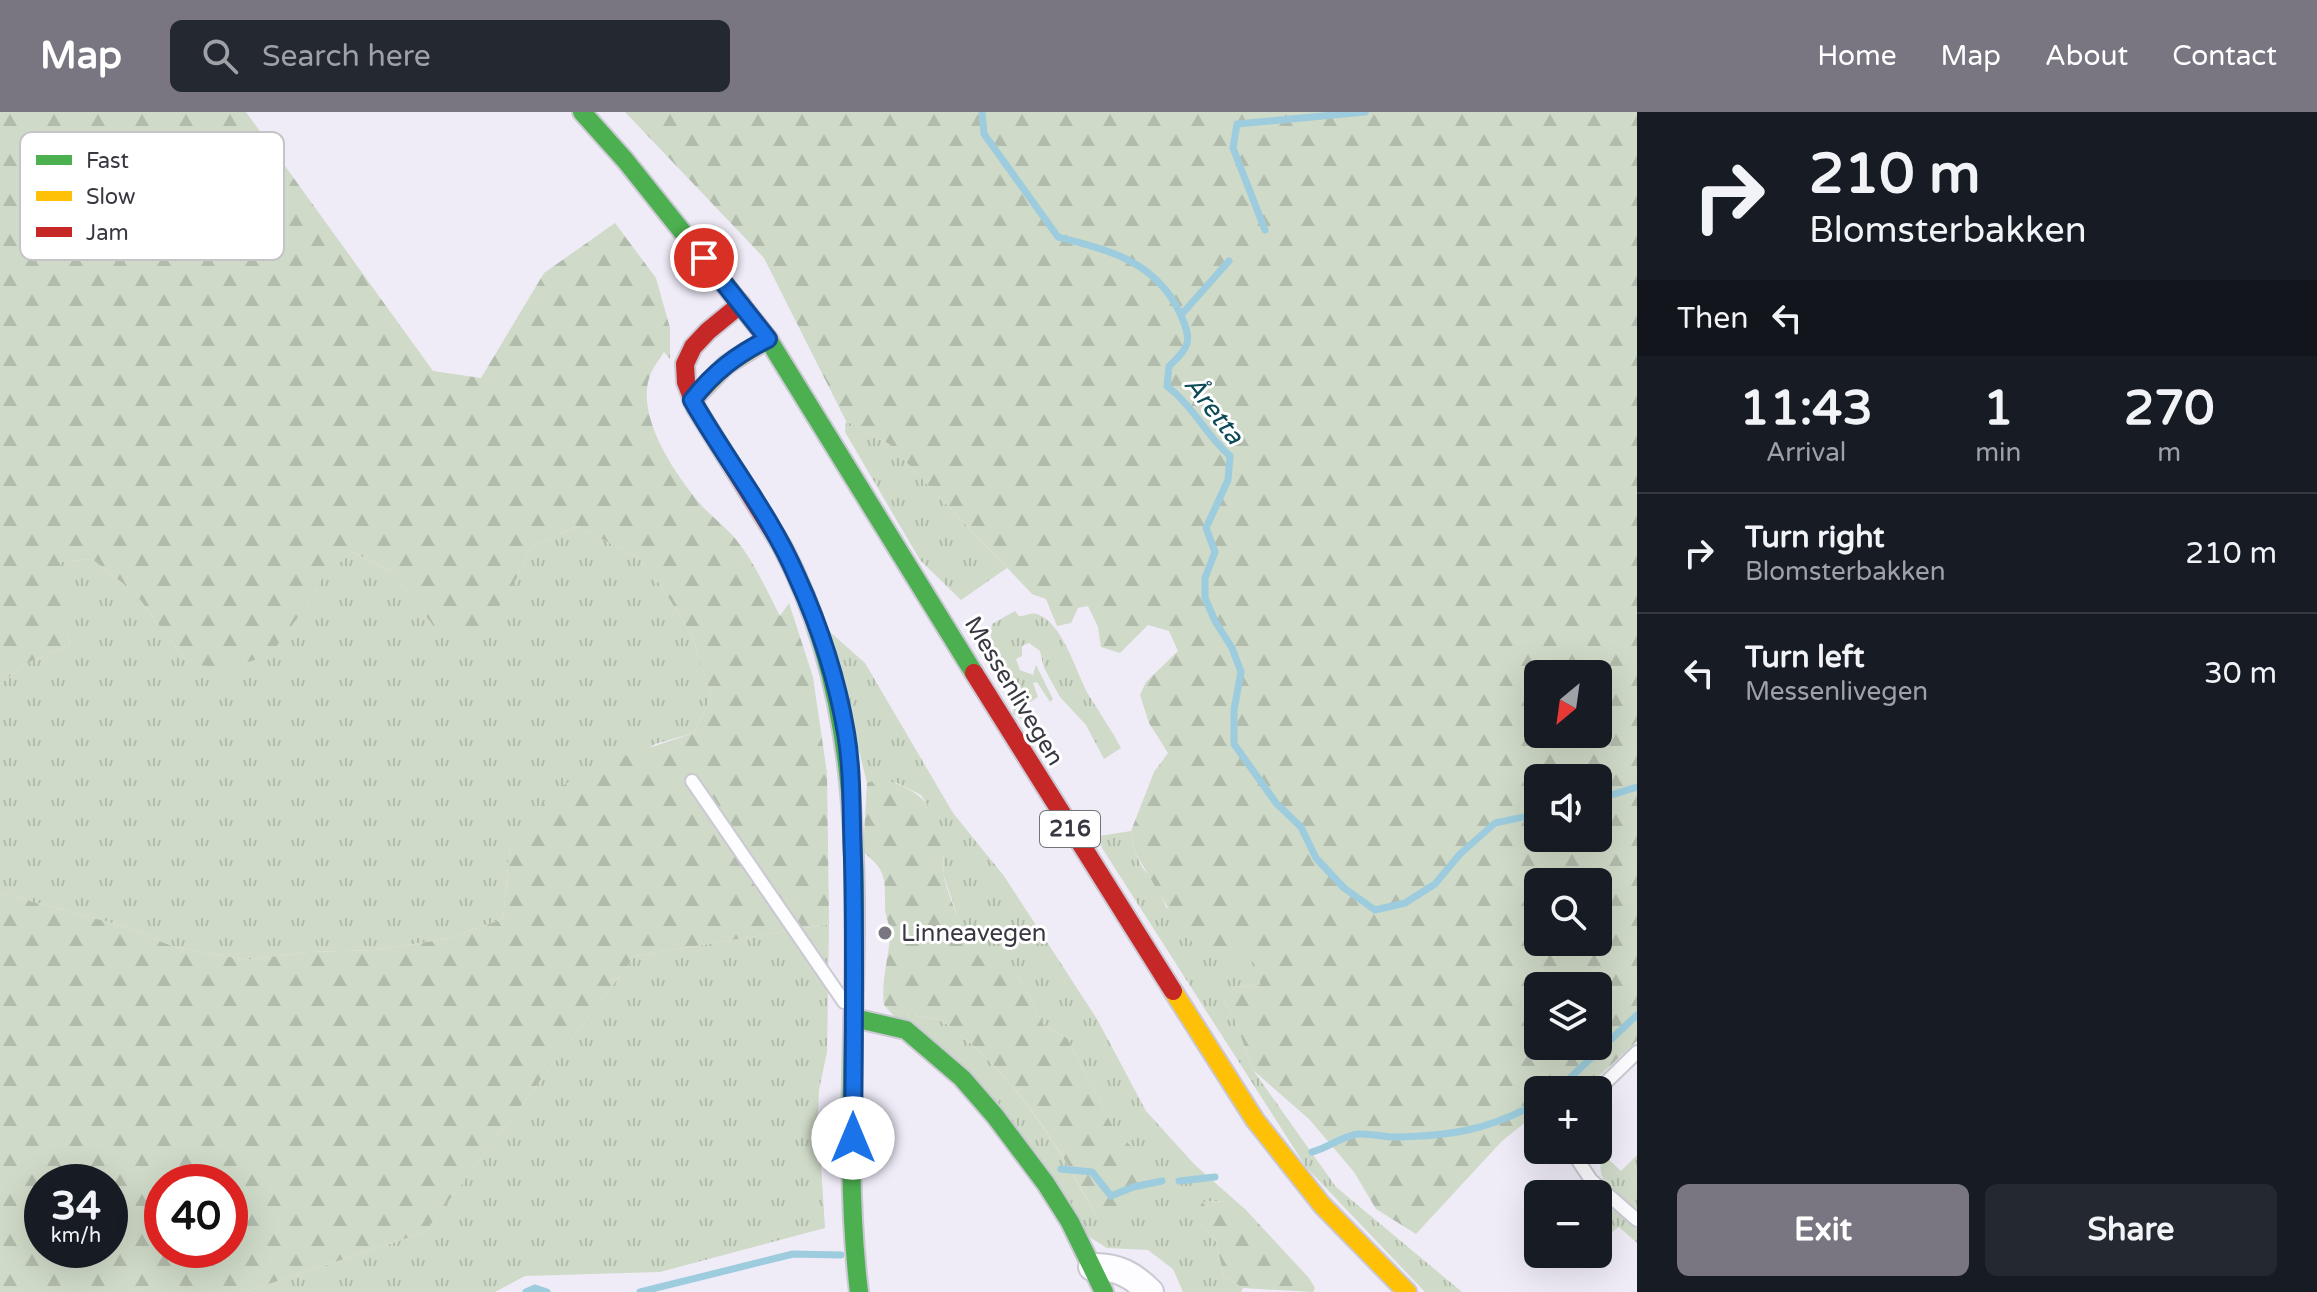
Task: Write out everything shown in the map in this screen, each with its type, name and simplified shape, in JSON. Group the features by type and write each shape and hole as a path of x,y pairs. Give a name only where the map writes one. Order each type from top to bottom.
{"street":[{"name":"Messenlivegen","path":"582,112 625,160 768,339 1027,761 1255,1120 1322,1205 1407,1292"},
{"path":"741,304 692,348 685,364 686,381 692,400 765,516 796,574 811,609 846,733 850,773 854,1018 853,1221 859,1292"},
{"path":"692,400 723,365 768,339"},
{"path":"854,1018 906,1030 947,1062 995,1116 1046,1184 1070,1222 1104,1292"},
{"path":"1092,1267 1114,1268 1124,1272 1150,1292"}],"lane":[{"path":"692,781 854,1018"},
{"path":"1612,1076 1637,1052"},
{"path":"1580,1164 1591,1180 1637,1220"}],"green space":[{"path":"0,112 246,112 260,132 20,132 20,260 284,260 284,165 433,371 481,378 544,273 615,223 656,278 670,328 670,359 664,352 651,373 647,389 652,425 660,444 702,506 747,554 780,616 789,603 813,677 827,773 829,924 635,956 425,1232 245,1292 0,1292 0,893 127,927 174,947 247,960 308,952 374,950 446,939 503,919 510,848 553,791 603,763 694,733 711,697 693,638 664,590 640,559 577,526 530,548 509,595 480,627 435,628 391,571 353,552 325,573 307,605 270,655 229,668 188,664 135,593 92,559 60,562 70,645 25,664 0,684"},
{"path":"625,112 1637,112 1637,1041 1599,1076 1524,1076 1524,1123 1502,1141 1416,1234 1376,1209 1354,1172 1309,1119 1253,1070 1235,1020 1223,998 1236,987 1260,985 1260,969 1234,949 1221,946 1203,950 1185,936 1134,851 1131,831 1154,772 1168,753 1149,723 1140,695 1146,682 1178,651 1169,631 1148,625 1120,653 1101,647 1098,627 1088,606 1078,608 1071,623 1057,626 1046,599 1032,594 889,444 846,421 764,258"},
{"path":"846,421 889,444 1007,568 961,600 920,560 845,432"},
{"path":"577,526 640,559 664,590 693,638 711,697 694,733 655,744 510,848 503,919 446,939 374,950 308,952 247,960 174,947 127,927 0,893 0,684 25,664 70,645 59,562 92,559 135,593 188,664 307,605 325,573 353,552 391,571 435,628 509,595 530,548"},
{"path":"1015,611 1019,616 1037,614 1054,627 1068,649 1088,694 1121,748 1104,759 1086,725 1060,697 1044,668 1040,651 1029,643 1022,646 1022,656 1016,659 1020,670 1033,675 1036,665 1053,699 1050,702 1037,682 1033,683 1038,697 1027,704 1028,715 1023,720 1013,714 1012,688 991,636 992,624"},
{"path":"830,632 865,663 953,813 1004,876 1097,1019 1146,1111 1195,1165 1246,1210 1222,1201 1203,1202 1200,1225 1215,1238 1224,1276 1243,1288 1241,1292 1183,1292 1173,1269 1148,1250 1107,1248 1091,1238 884,1005 899,1013 941,1021 994,1066 1049,1136 1096,1215 1113,1127 1067,1038 1044,1025 1017,975 980,958 964,935 943,874 944,850 935,817 921,795 897,783 867,783"},
{"path":"881,778 907,788 931,810 941,832 947,889 974,949 980,958 1002,960 1017,975 1044,1025 1067,1038 1113,1127 1138,1154 1153,1189 1128,1214 1096,1215 1050,1136 1014,1088 972,1045 941,1021 899,1013 884,1005 890,933 884,882 877,864 863,852 867,783"},
{"path":"1131,831 1134,851 1157,886 1166,907 1220,944 1243,952 1260,969 1260,985 1236,987 1223,998 1235,1020 1253,1070 1336,1187 1462,1292 1425,1292 1306,1167 1102,848 1099,836"},
{"path":"829,924 827,1052 819,1090 818,1118 825,1228 660,1272 525,1276 495,1292 245,1292 425,1232 635,956"},
{"path":"1637,1155 1637,1214 1612,1191 1612,1180 1604,1180 1601,1164 1612,1163 1621,1171"},
{"path":"1222,1201 1245,1209 1309,1278 1315,1288 1313,1292 1243,1288 1224,1276 1215,1238 1200,1225 1195,1213 1203,1202"},
{"path":"1612,1209 1637,1229 1637,1243 1619,1227 1612,1232"}],"waterway":[{"name":"Åretta","path":"982,112 984,134 1058,237 1129,260 1158,281 1180,313 1187,342 1182,353 1169,366 1167,386 1230,456 1228,480 1206,528 1215,552 1205,578 1205,598 1232,648 1241,672 1234,710 1234,744 1276,803 1301,827 1316,858 1344,888 1375,910 1405,903 1435,884 1460,854 1495,823 1524,817"},
{"path":"1265,230 1233,148 1237,124 1365,112"},
{"path":"1181,315 1229,261"},
{"name":"Åretta","path":"1612,795 1637,787"},
{"path":"1572,1076 1637,1015"},
{"path":"1312,1152 1358,1134 1390,1137 1469,1130 1524,1110"},
{"path":"1061,1169 1092,1172 1111,1196 1133,1187 1162,1181"},
{"path":"1179,1181 1215,1177"},
{"path":"640,1292 793,1254 841,1255"},
{"path":"526,1292 535,1288 547,1292"}],"traffic: fast":[{"path":"582,112 625,160 768,339 974,673"},
{"path":"782,546 819,634 841,725 852,818 855,913 852,1199 859,1292"},
{"path":"854,1018 906,1030 962,1078 1046,1184 1070,1222 1104,1292"}],"traffic: slow":[{"path":"692,400 726,365 768,339"},
{"path":"1173,991 1255,1120 1322,1205 1407,1292"}],"traffic: jam":[{"path":"741,304 693,347 685,364 686,382 696,408 782,546"},
{"path":"974,673 1173,991"}],"place":[{"name":"Linneavegen","path":"885,933"}],"route":[{"path":"704,258 768,339 723,365 692,400 765,516 796,574 811,609 846,733 854,891 853,1138"}]}
